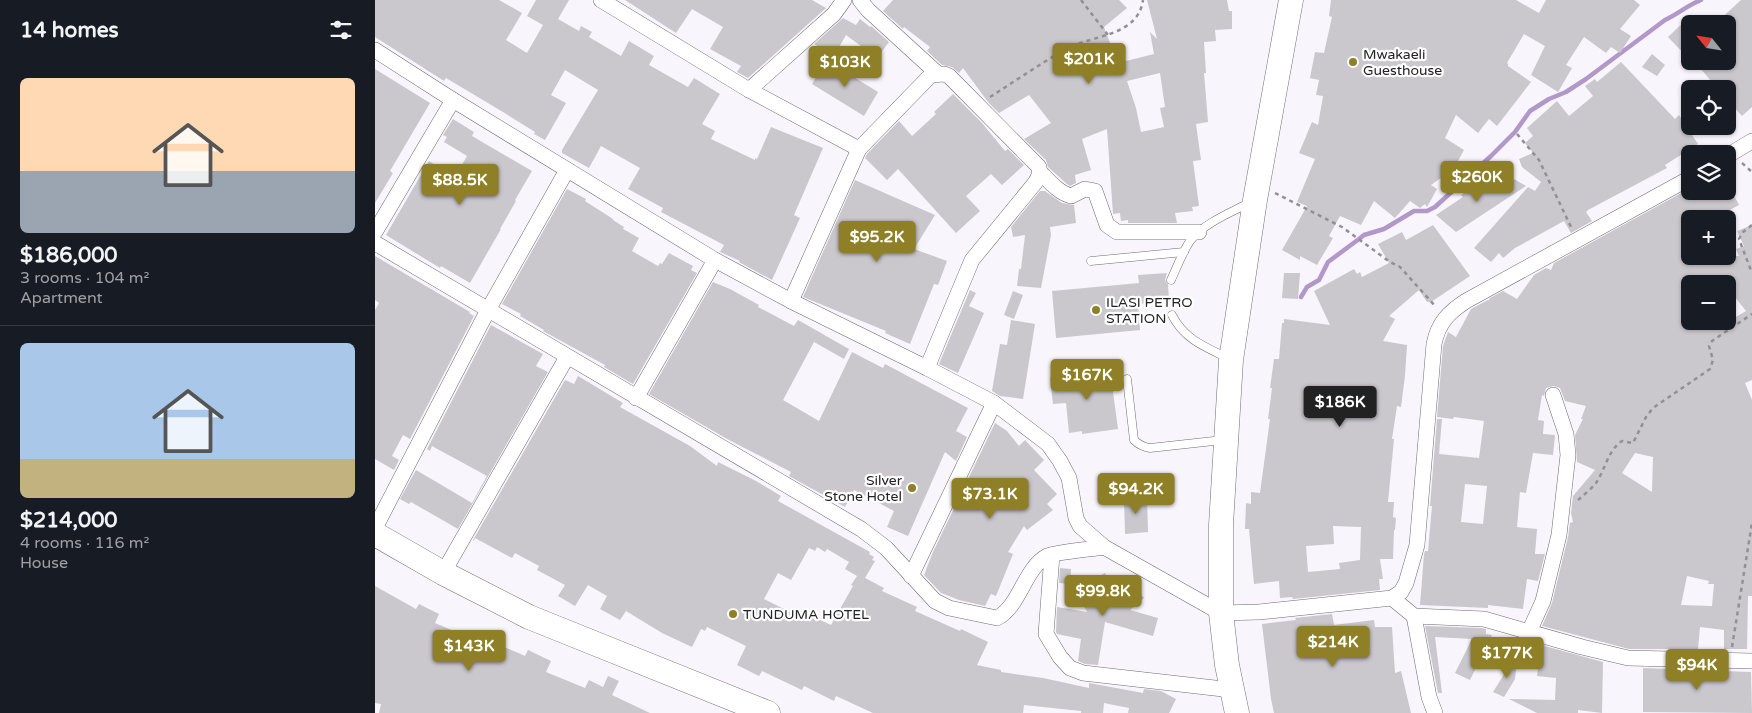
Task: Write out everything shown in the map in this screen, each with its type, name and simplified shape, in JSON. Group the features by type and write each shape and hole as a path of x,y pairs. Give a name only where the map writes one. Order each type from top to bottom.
{"highway":[{"path":"1237,713 1225,656 1221,613 1221,525 1231,360 1257,192 1291,0"},
{"path":"375,534 443,573 529,617 768,713"}],"street":[{"path":"601,0 749,90 859,150"},
{"path":"749,90 834,14 844,0"},
{"path":"860,0 938,74"},
{"path":"375,50 453,100 715,260 791,301 994,403 1017,419 1051,448 1060,460 1069,478 1077,522 1104,547 1221,613 1259,612 1392,598 1401,592 1406,583 1417,545 1434,344 1436,333 1445,317 1466,300 1681,183"},
{"path":"791,301 859,150 931,75 949,76 1039,167 1040,172 1039,178 973,260 927,368"},
{"path":"375,232 453,100"},
{"path":"1736,151 1752,141"},
{"path":"375,528 489,310 567,170"},
{"path":"1040,172 1067,195 1071,196 1085,189 1095,191 1107,225 1117,232 1199,232"},
{"path":"375,243 861,529 886,548 935,601 949,608 997,618 1006,613 1034,570 1048,556 1104,547"},
{"path":"636,398 715,260"},
{"path":"443,573 567,357"},
{"path":"1529,632 1543,601 1559,536 1568,455 1553,395"},
{"path":"911,576 994,403"},
{"path":"1053,555 1046,634 1060,657 1071,668 1083,673 1232,690"},
{"path":"1392,598 1414,616 1484,619 1582,648 1628,658 1752,661"},
{"path":"1414,616 1429,697 1435,713"}],"lane":[{"path":"1171,280 1191,240 1199,232 1257,192"},
{"path":"1091,261 1184,252"},
{"path":"1172,315 1177,326 1185,334 1231,360"},
{"path":"1127,380 1134,440 1143,447 1150,448 1227,440"}],"path":[{"path":"1081,0 1108,35"},
{"path":"978,104 1067,49 1113,34 1138,16 1143,0"},
{"path":"1517,134 1539,160 1577,239"},
{"path":"1257,192 1338,225 1400,267 1445,317"},
{"path":"1752,225 1743,232 1739,239 1752,273"},
{"path":"1561,517 1595,483 1618,444 1622,441 1633,443 1649,412 1711,369 1713,360 1709,346 1712,341 1752,314"},
{"path":"1730,661 1752,523"}],"building":[{"path":"375,0 499,0 522,13 506,40 527,53 543,25 527,16 536,0 569,0 558,19 579,31 581,26 592,32 589,37 621,56 629,41 654,56 649,65 688,87 694,78 720,94 702,124 715,131 711,139 755,160 771,127 823,148 794,215 800,218 772,280 740,261 720,252 724,245 661,212 663,208 628,189 640,168 601,146 589,168 562,153 598,90 565,70 551,95 566,103 545,140 503,112 446,78 444,81 375,37"},
{"path":"625,0 812,0 826,8 748,78 737,72 741,66 710,49 723,27 692,9 676,33"},
{"path":"893,0 1119,0 1127,8 1104,27 1117,61 1122,59 1122,62 1154,54 1150,32 1157,39 1147,0 1227,0 1229,11 1232,11 1232,29 1215,30 1216,41 1204,42 1206,73 1204,73 1208,122 1196,124 1201,160 1193,161 1199,206 1192,207 1193,211 1175,213 1177,223 1128,223 1128,220 1121,221 1120,213 1113,214 1107,129 1082,139 1091,170 1075,175 1076,183 1070,186 1048,167 1046,160 1024,139 1051,123 1029,95 999,113 988,102 963,68 959,73 952,67 942,65 927,51 930,47 904,27 903,29 883,11","holes":["1160,73 1165,107 1160,108 1164,127 1141,132 1136,108 1127,81"]},
{"path":"1331,0 1516,0 1539,13 1546,0 1634,0 1640,5 1620,29 1631,36 1620,53 1611,47 1606,53 1584,37 1566,65 1572,68 1558,92 1531,75 1545,46 1524,34 1507,63 1508,66 1531,82 1497,126 1489,119 1478,133 1456,115 1445,138 1464,150 1454,168 1448,173 1447,171 1445,175 1431,185 1437,189 1427,207 1425,204 1420,208 1410,201 1395,218 1374,201 1361,225 1340,216 1329,236 1333,238 1317,265 1300,256 1300,260 1282,250 1307,206 1297,202 1315,159 1299,153 1312,122 1318,125 1323,96 1316,95 1319,80 1310,78 1315,52 1324,53 1332,17 1329,16"},
{"path":"1741,0 1752,0 1752,107 1742,116 1736,109 1736,80 1710,80 1702,70 1736,70 1736,15 1725,15"},
{"path":"843,18 856,25 860,19 889,42 877,58 846,35 834,56 814,44"},
{"path":"1681,25 1681,51 1668,37"},
{"path":"1652,54 1665,65 1657,76 1642,67"},
{"path":"826,60 878,92 864,116 812,84"},
{"path":"1621,62 1675,119 1679,115 1681,118 1681,135 1692,135 1698,144 1681,145 1681,155 1665,165 1667,168 1588,210 1586,212 1592,221 1571,233 1564,221 1515,248 1503,258 1499,253 1491,262 1474,248 1528,187 1535,191 1541,182 1522,167 1519,159 1533,153 1525,143 1533,136 1527,128 1557,101 1569,116 1593,96 1585,86 1595,79 1597,82"},
{"path":"375,69 430,103 390,171 393,173 375,203"},
{"path":"953,94 982,123 1005,151 1008,149 1024,165 1002,185 991,174 966,196 980,211 956,233 898,169 887,180 865,158 899,121 912,136 936,114 934,112"},
{"path":"453,119 474,132 472,136 532,171 470,283 441,266 440,268 386,235 429,161 455,177 467,156 444,142 447,137 443,135"},
{"path":"1488,178 1495,191 1514,179 1526,186 1456,232 1436,215 1463,197 1461,195"},
{"path":"855,180 935,215 914,249 947,261 938,285 934,284 910,344 885,333 886,331 803,297"},
{"path":"567,189 586,199 585,201 624,227 623,229 639,238 632,251 658,266 660,263 662,264 669,253 693,266 691,270 697,273 633,384 604,367 605,365 543,331 520,316 521,314 502,304"},
{"path":"1040,191 1045,191 1062,203 1074,205 1076,223 1050,227 1051,235 1041,288 1017,286 1025,235 1013,237 1011,227"},
{"path":"1681,193 1681,200 1736,199 1739,205 1730,210 1681,210 1681,265 1736,265 1736,256 1739,256 1736,249 1744,246 1737,231 1752,225 1752,380 1745,383 1752,400 1752,596 1748,596 1747,649 1724,649 1724,630 1700,627 1698,649 1629,649 1542,626 1552,603 1570,523 1573,522 1571,513 1573,496 1595,470 1577,462 1575,435 1583,419 1581,419 1586,406 1565,401 1560,388 1554,386 1546,388 1544,396 1542,395 1538,420 1544,421 1543,434 1555,435 1553,455 1533,453 1526,493 1520,492 1517,527 1537,529 1535,554 1545,554 1538,581 1527,579 1523,609 1488,605 1488,608 1420,605 1424,554 1425,551 1428,551 1437,419 1442,419 1439,454 1479,458 1484,421 1437,417 1443,346 1448,332 1456,337 1471,309 1503,291 1517,299 1534,275 1546,268 1551,270 1554,263","holes":["1635,453 1653,457 1652,492 1622,473","1465,484 1487,486 1483,524 1461,522","1687,576 1709,581 1708,584 1714,584 1712,606 1681,605"]},
{"path":"1433,225 1470,276 1431,302 1427,302 1419,290 1389,316 1395,319 1383,341 1407,345 1401,407 1397,406 1392,439 1394,439 1388,502 1394,502 1393,517 1396,518 1393,559 1380,559 1383,579 1379,579 1380,590 1293,599 1292,597 1280,598 1279,581 1254,584 1249,529 1245,529 1246,503 1251,504 1251,492 1260,493 1270,419 1268,419 1272,388 1270,388 1274,359 1279,359 1282,323 1284,323 1284,319 1330,325 1314,291 1354,269 1357,274 1360,272 1362,277 1389,263 1378,244 1402,232 1406,240","holes":["1333,526 1361,527 1360,560 1339,563 1340,569 1308,572 1306,546 1334,544"]},
{"path":"375,256 474,316 410,439 403,435 392,456 399,460 394,470 375,459 375,310 379,303 375,300"},
{"name":"ILASI PETRO STATION","path":"1167,273 1165,280 1168,284 1169,301 1138,304 1140,330 1056,338 1052,291 1139,283 1138,275"},
{"path":"1284,273 1300,273 1298,299 1282,298"},
{"path":"713,282 730,289 759,305 758,307 794,326 798,320 849,349 844,359 814,342 783,400 819,421 852,352 883,368 885,364 968,408 956,431 967,437 956,461 945,452 908,536 887,527 894,511 854,490 845,507 789,476 791,472 729,440 649,394"},
{"path":"970,290 976,293 969,306 984,313 958,373 939,364"},
{"path":"1013,291 1023,295 1014,319 1004,315"},
{"path":"1011,320 1035,324 1023,399 1000,396 992,391 1000,344 1007,345"},
{"path":"491,325 543,354 536,366 548,372 458,529 411,502 409,504 400,499 416,470 472,503 487,476 432,446 430,451 427,449"},
{"path":"1110,369 1118,429 1082,434 1082,431 1069,433 1066,403 1053,404 1050,378"},
{"path":"578,376 623,403 620,407 690,446 717,466 718,462 756,481 781,496 778,501 870,552 869,554 874,557 872,560 875,561 865,578 884,588 882,591 917,607 915,611 988,642 977,665 1001,670 1001,672 1043,678 1089,688 1089,683 1143,693 1144,689 1161,691 1176,699 1169,713 1128,713 1129,708 1104,703 1103,713 1081,713 1081,711 1024,705 1023,713 873,713 836,696 834,701 804,686 802,690 762,671 759,676 737,665 746,646 707,627 705,631 701,629 692,647 662,633 626,611 620,620 600,609 607,596 588,585 575,606 558,596 565,585 537,570 539,566 515,553 512,558 475,538 473,540 565,380 574,384","holes":["817,547 825,552 827,549 849,562 845,569 857,576 831,625 794,608 792,613 764,599 778,573 791,580 809,548 815,551"]},
{"path":"995,423 1007,431 1019,446 1025,440 1044,460 1034,470 1057,494 1047,504 1053,510 1027,530 1024,526 1008,552 1013,554 996,596 991,594 985,606 959,600 941,593 924,575 933,552"},
{"path":"1147,496 1148,532 1125,534 1124,497"},
{"path":"1060,568 1071,569 1070,584 1059,583"},
{"path":"1105,573 1113,589 1127,578 1144,598 1130,610 1158,618 1153,636 1105,622 1098,665 1085,664 1078,661 1081,639 1057,634 1056,632 1057,607 1087,612 1079,596 1096,587 1092,580"},
{"path":"375,586 416,609 419,604 439,614 435,623 468,637 470,632 525,656 528,650 551,661 546,672 585,688 589,680 603,687 608,676 619,681 612,695 650,713 379,713 381,704 375,703"},
{"path":"1332,614 1334,625 1374,620 1375,627 1392,627 1395,673 1401,671 1411,713 1274,713 1262,624"},
{"path":"1425,626 1482,628 1486,629 1486,634 1492,635 1470,680 1455,673 1472,639 1435,637 1442,693 1438,693"},
{"path":"1541,645 1603,662 1602,713 1578,710 1578,713 1537,713 1509,699 1555,700 1556,678 1537,676"},
{"path":"1518,652 1515,679 1504,697 1493,692"},
{"path":"1643,668 1751,672 1752,713 1643,712"}],"waterway":[{"path":"1301,297 1307,287 1319,280 1328,262 1364,235 1384,229 1414,211 1427,211 1435,207 1515,132 1530,111 1549,99 1566,92 1665,20 1701,0"}],"place":[{"name":"Mwakaeli Guesthouse","path":"1353,62"},
{"name":"ILASI PETRO STATION","path":"1096,310"},
{"name":"Silver Stone Hotel","path":"912,488"},
{"name":"TUNDUMA HOTEL","path":"733,614"}]}
